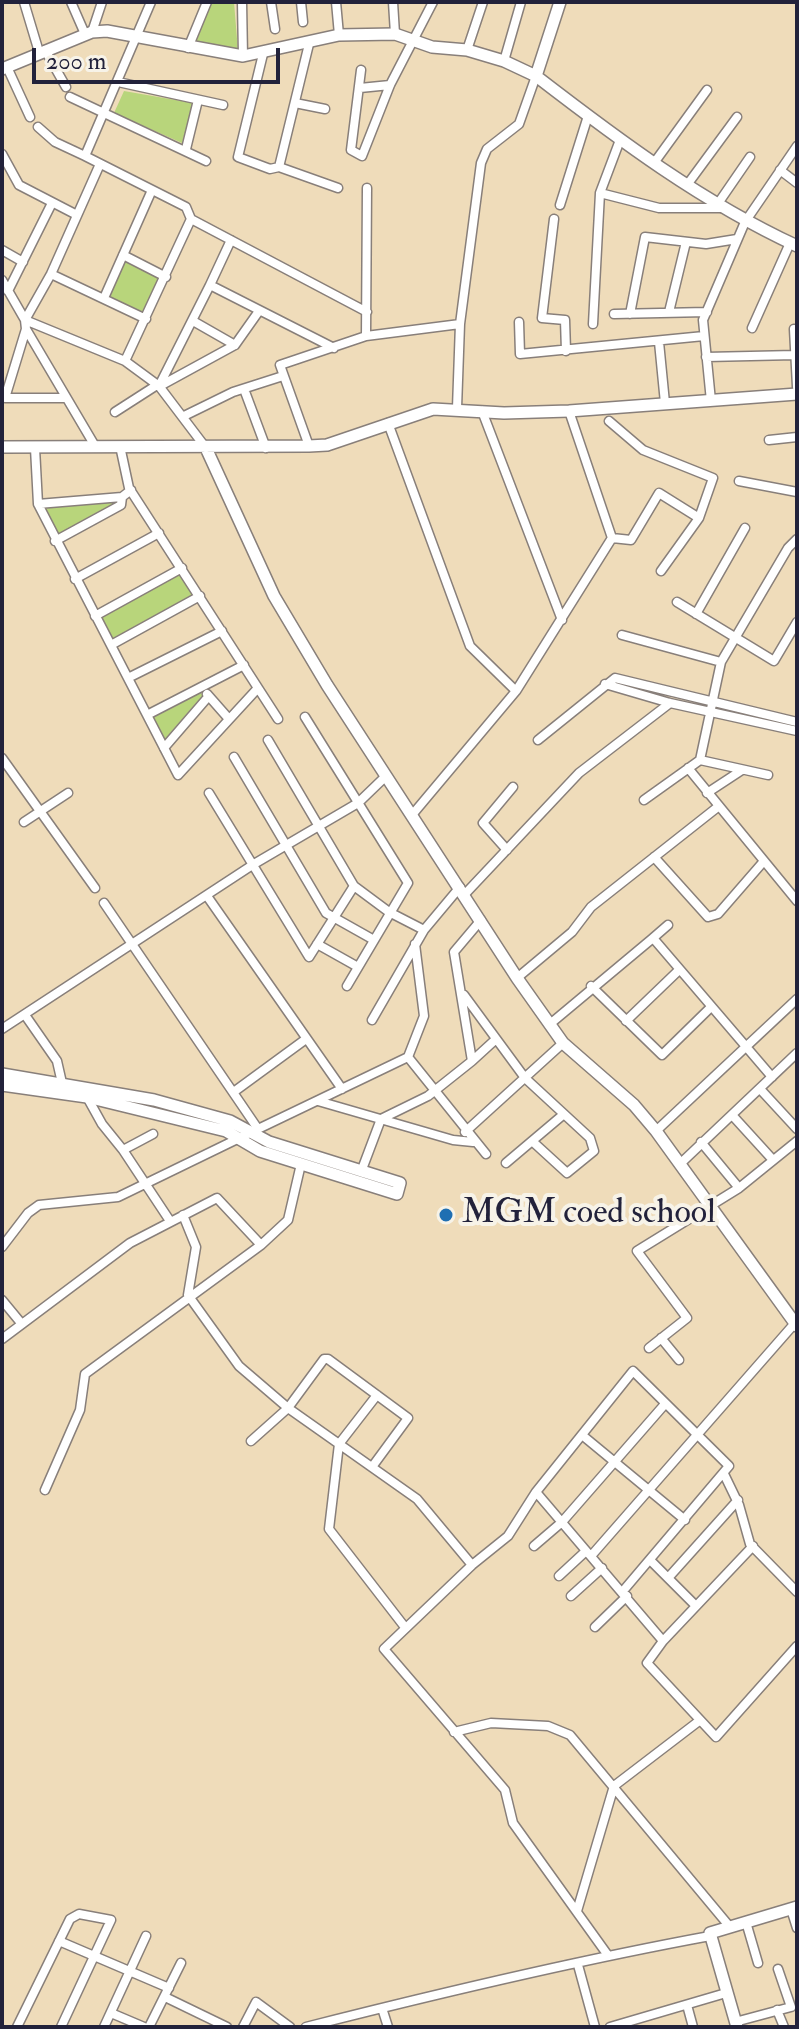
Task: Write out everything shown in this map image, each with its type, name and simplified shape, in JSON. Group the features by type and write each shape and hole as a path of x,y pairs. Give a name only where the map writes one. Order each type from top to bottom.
{"street":[{"path":"24,2 42,51 66,87"},
{"path":"71,2 89,33"},
{"path":"89,33 102,2"},
{"path":"85,156 151,2"},
{"path":"188,48 207,2"},
{"path":"243,56 244,2"},
{"path":"271,2 275,29"},
{"path":"301,2 303,22"},
{"path":"336,2 339,35"},
{"path":"393,2 395,34"},
{"path":"361,70 351,150 362,156 390,85 433,2"},
{"path":"467,50 483,2"},
{"path":"504,61 521,2"},
{"path":"457,408 460,324 481,163 487,149 519,124 560,2"},
{"path":"30,117 4,68 89,33 107,31 137,39 243,56 339,35 395,34 432,47 467,50 504,61 536,76 620,140 719,207 793,244 752,328"},
{"path":"279,167 309,44"},
{"path":"263,54 238,157 270,169 279,167 338,188"},
{"path":"118,82 223,105"},
{"path":"360,88 390,85"},
{"path":"654,163 707,90"},
{"path":"70,97 206,161"},
{"path":"186,149 198,100"},
{"path":"295,103 325,109"},
{"path":"560,205 588,116"},
{"path":"687,185 737,117"},
{"path":"38,127 55,142 186,207 191,219 367,312"},
{"path":"593,324 600,193 620,140"},
{"path":"711,401 704,336 707,312 745,222 797,146"},
{"path":"2,154 19,185 51,205 77,215"},
{"path":"719,207 750,157"},
{"path":"66,398 5,398 25,324 100,164"},
{"path":"780,170 797,183"},
{"path":"366,336 367,188"},
{"path":"104,298 152,190"},
{"path":"600,193 659,208 719,207"},
{"path":"8,291 51,205"},
{"path":"125,361 191,219"},
{"path":"554,219 542,318 565,320 566,351"},
{"path":"630,314 645,237 710,244 737,239"},
{"path":"158,385 193,321 231,240"},
{"path":"669,312 686,242"},
{"path":"2,250 23,262"},
{"path":"123,255 166,277"},
{"path":"51,274 146,319"},
{"path":"2,280 95,446"},
{"path":"210,285 335,348"},
{"path":"115,412 158,385 235,345 259,311"},
{"path":"614,314 707,312"},
{"path":"193,321 235,345"},
{"path":"519,322 520,354 704,336"},
{"path":"25,324 125,361 158,385 184,416 206,448 274,596 517,978 563,1043 634,1105 656,1131 796,1325 589,1554 559,1576"},
{"path":"309,446 280,365 366,336 460,324"},
{"path":"794,329 797,387"},
{"path":"659,342 665,403"},
{"path":"706,357 795,355"},
{"path":"184,416 244,389 283,376"},
{"path":"244,389 266,449"},
{"path":"2,447 266,449 327,445 433,409 569,411 797,394"},
{"path":"482,411 562,620"},
{"path":"569,411 612,538"},
{"path":"609,421 643,450 713,478 699,518 661,571"},
{"path":"388,423 470,646 516,691"},
{"path":"769,440 797,437"},
{"path":"120,446 131,490 278,719"},
{"path":"35,448 38,504 178,775 258,688"},
{"path":"739,481 797,492"},
{"path":"38,504 122,497 131,490"},
{"path":"612,538 631,540 659,493 699,518"},
{"path":"55,541 121,505 122,497"},
{"path":"696,614 745,528"},
{"path":"75,579 159,533"},
{"path":"412,815 516,691 612,538"},
{"path":"644,800 700,760 721,662 788,548 797,539"},
{"path":"95,616 182,568"},
{"path":"111,645 200,596"},
{"path":"677,602 774,661 797,622"},
{"path":"128,678 222,631"},
{"path":"622,635 721,662"},
{"path":"147,715 244,665"},
{"path":"538,740 615,678 797,731"},
{"path":"605,684 670,703 797,722"},
{"path":"203,686 208,697 229,719"},
{"path":"164,748 208,697"},
{"path":"372,1020 424,930 462,890 507,850 579,773 670,703"},
{"path":"305,717 408,883 347,986"},
{"path":"268,740 354,886 389,912 424,930"},
{"path":"234,757 332,918 374,940"},
{"path":"2,758 95,888"},
{"path":"700,760 768,775"},
{"path":"688,768 797,901"},
{"path":"707,793 742,770"},
{"path":"2,1029 254,864 358,803 386,776"},
{"path":"507,850 483,823 513,787"},
{"path":"24,822 68,793"},
{"path":"209,793 309,957 354,886"},
{"path":"517,978 572,932 591,907 719,806"},
{"path":"654,857 708,917 718,914 764,861"},
{"path":"207,896 342,1089"},
{"path":"104,903 235,1091 255,1131"},
{"path":"472,1061 454,952 481,920"},
{"path":"550,1024 591,986 668,925"},
{"path":"653,938 678,971 772,1077"},
{"path":"317,944 358,967"},
{"path":"2,1247 28,1213 39,1205 118,1197 408,1057 424,1016 415,944"},
{"path":"626,1021 678,971"},
{"path":"591,986 662,1055 710,1008"},
{"path":"461,991 525,1078 594,1145 592,1154 567,1173 532,1141"},
{"path":"656,1131 797,999"},
{"path":"25,1015 57,1061 62,1083"},
{"path":"235,1091 306,1039"},
{"path":"361,1172 381,1119 434,1090 495,1040"},
{"path":"465,1132 563,1043"},
{"path":"681,1163 797,1053"},
{"path":"408,1057 473,1142 486,1154"},
{"path":"2,1074 154,1100 230,1121 398,1188 301,1164 260,1151 226,1131 166,1115 87,1097 2,1085"},
{"path":"761,1090 797,1129"},
{"path":"87,1097 102,1124 147,1183 170,1221"},
{"path":"317,1101 453,1140 473,1142"},
{"path":"506,1163 564,1114"},
{"path":"732,1115 773,1160"},
{"path":"123,1150 153,1134"},
{"path":"649,1348 687,1318 637,1251 739,1188 797,1141"},
{"path":"701,1142 739,1188"},
{"path":"45,1490 80,1410 85,1374 191,1300 288,1220 301,1164"},
{"path":"2,1339 130,1243 217,1198 261,1245"},
{"path":"183,1215 196,1247 195,1268 188,1288 191,1300 239,1366 288,1408 417,1499 472,1565"},
{"path":"195,1268 205,1289"},
{"path":"2,1300 21,1323"},
{"path":"661,1338 679,1360"},
{"path":"251,1441 288,1408 324,1359 408,1418 372,1467"},
{"path":"595,1627 724,1474 728,1465 633,1371 536,1492 508,1536 404,1626 384,1651 505,1790 513,1823 607,1954"},
{"path":"377,1395 339,1444 329,1529 404,1626"},
{"path":"534,1546 562,1522 665,1404"},
{"path":"582,1435 685,1520"},
{"path":"724,1474 738,1500 753,1546 797,1592"},
{"path":"536,1492 663,1641"},
{"path":"668,1578 738,1500"},
{"path":"753,1546 663,1641 647,1663 716,1737 797,1646"},
{"path":"650,1560 696,1606"},
{"path":"571,1596 602,1568"},
{"path":"577,1911 614,1786 699,1721"},
{"path":"454,1732 491,1723 558,1729 570,1735 730,1927"},
{"path":"778,1969 791,2007 736,2025 711,1931 794,1908 797,1928"},
{"path":"17,2027 70,1919 79,1914 111,1920 61,2027"},
{"path":"746,1922 758,1963"},
{"path":"104,2027 146,1936"},
{"path":"306,2027 578,1965 607,1954 710,1936"},
{"path":"59,1941 130,1972 204,2017 227,2027"},
{"path":"111,2013 147,2027 181,1963"},
{"path":"578,1965 595,2027"},
{"path":"610,2027 726,1993"},
{"path":"243,2027 256,2002 290,2027"},
{"path":"687,2005 693,2027"},
{"path":"382,2008 388,2027"},
{"path":"777,2010 784,2027"},
{"path":"199,2027 204,2017"}],"green space":[{"path":"211,2 234,2 238,51 195,45"},
{"path":"124,91 193,103 182,143 114,113"},
{"path":"124,261 160,278 143,313 108,296"},
{"path":"117,497 118,502 56,535 43,509"},
{"path":"182,573 194,595 113,640 100,618"},
{"path":"200,692 203,695 165,739 152,716"}],"place":[{"name":"MGM coed school","path":"446,1215"}]}
